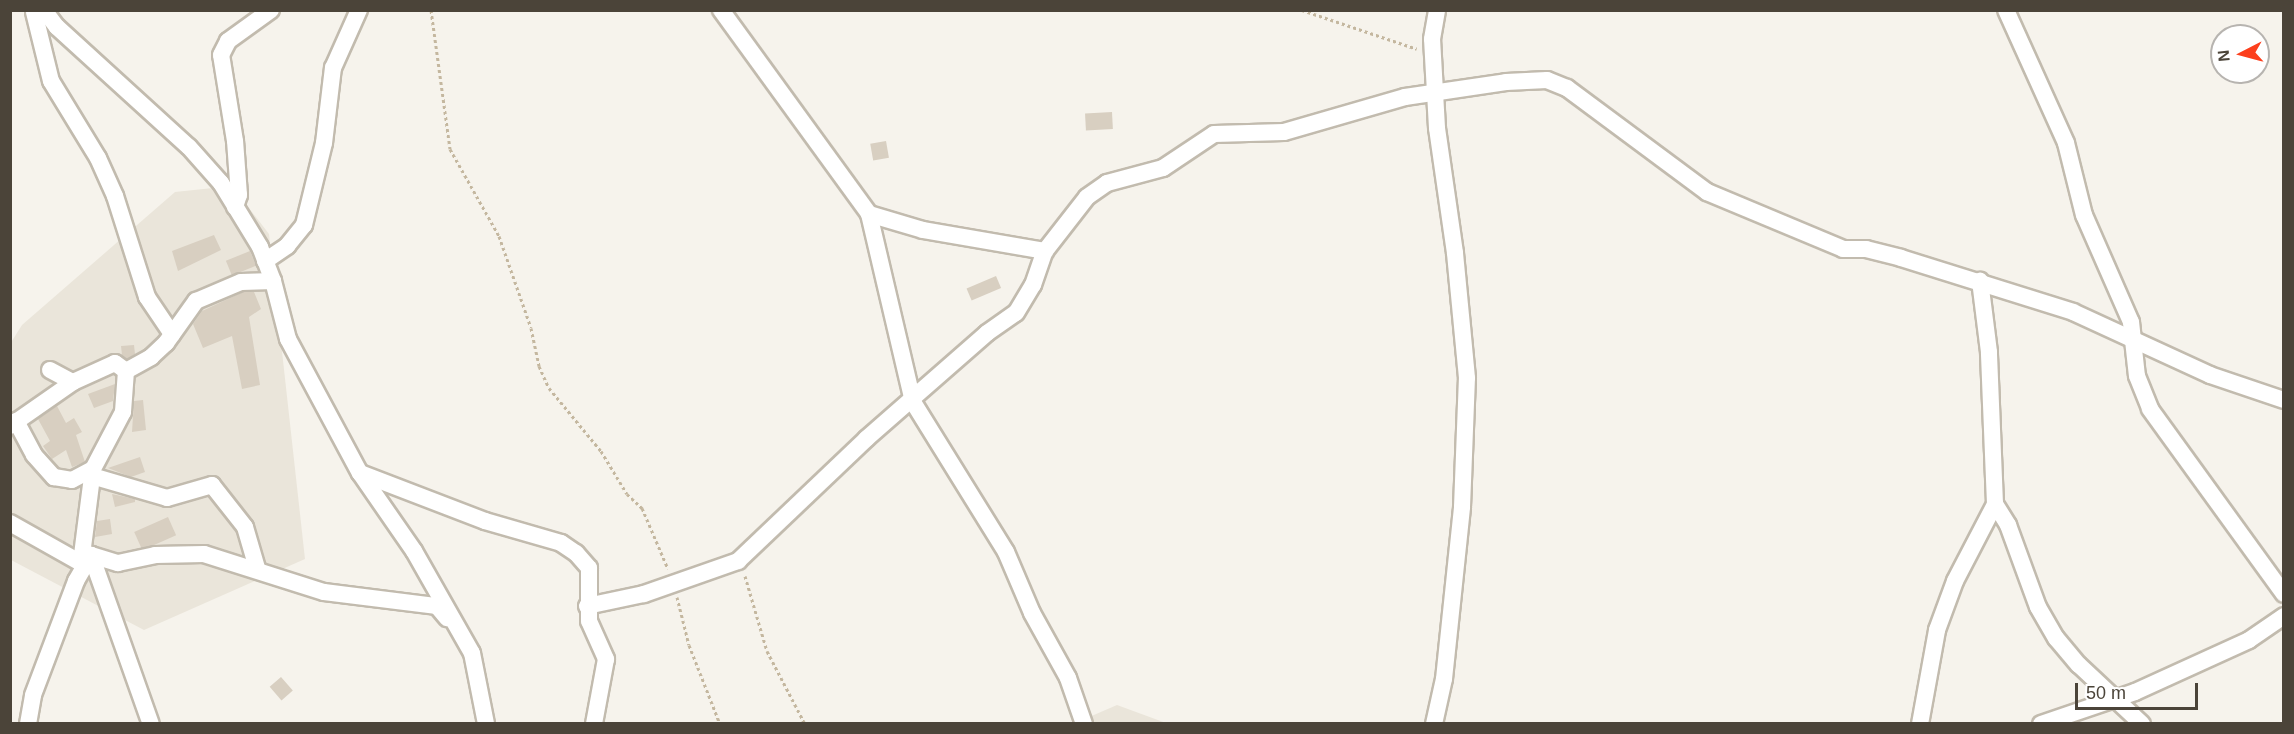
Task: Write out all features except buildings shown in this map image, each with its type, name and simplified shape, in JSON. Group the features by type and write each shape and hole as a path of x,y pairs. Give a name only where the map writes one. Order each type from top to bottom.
{"street":[{"path":"235,207 238,174 221,55 228,41 271,10"},
{"path":"265,261 287,246 304,225 324,142 333,68 359,10"},
{"path":"720,10 869,214 913,402 1006,552 1032,613 1068,678 1084,723"},
{"path":"1434,723 1444,679 1462,507 1467,378 1436,92 1433,54 1437,10"},
{"path":"2006,10 2066,143 2084,215 2131,321 2137,376 2151,409 2283,594"},
{"path":"36,11 57,27 189,147 221,183 265,261 273,281 288,339 360,473 420,561 454,625 472,653 486,723"},
{"path":"36,11 51,81 98,158 115,196 147,297 172,334"},
{"path":"587,606 644,594 738,561 828,473 913,402 987,333 1016,313 1033,285 1045,251 1087,197 1107,183 1163,168 1214,134 1284,132 1436,92 1506,82 1547,81 1567,88 1707,192 1843,249 1866,249 1980,281 2073,312 2134,338 2210,375 2283,400"},
{"path":"869,214 923,230 1045,251"},
{"path":"126,371 151,357 172,334 196,301 241,282 273,281"},
{"path":"1980,281 1989,352 1995,504 2008,525 2038,607 2056,638 2142,723"},
{"path":"126,371 115,363 73,382 13,424 34,455 54,477 72,480 92,472 167,498 212,485 245,526 257,568"},
{"path":"50,370 73,382"},
{"path":"28,723 33,695 86,559 92,472 123,412 126,371"},
{"path":"360,473 485,521 561,543 589,568 587,606 594,635 606,659 594,723"},
{"path":"1920,723 1937,630 1955,581 1995,504"},
{"path":"10,523 86,559 118,563 155,555 204,554 257,568 324,592 437,606 454,625"},
{"path":"86,559 151,723"},
{"path":"2041,723 2115,698 2249,640 2283,616"}],"path":[{"path":"431,10 450,149 499,236 531,328 539,366 549,388 601,451 627,494 642,508 674,582 689,645 720,723"},
{"path":"1302,10 1433,54"},
{"path":"738,561 766,651 805,723"}],"shaded area":[{"path":"232,186 269,234 305,559 144,630 11,560 10,344 22,325 175,192"},
{"path":"1117,705 1166,723 1073,724"}]}
